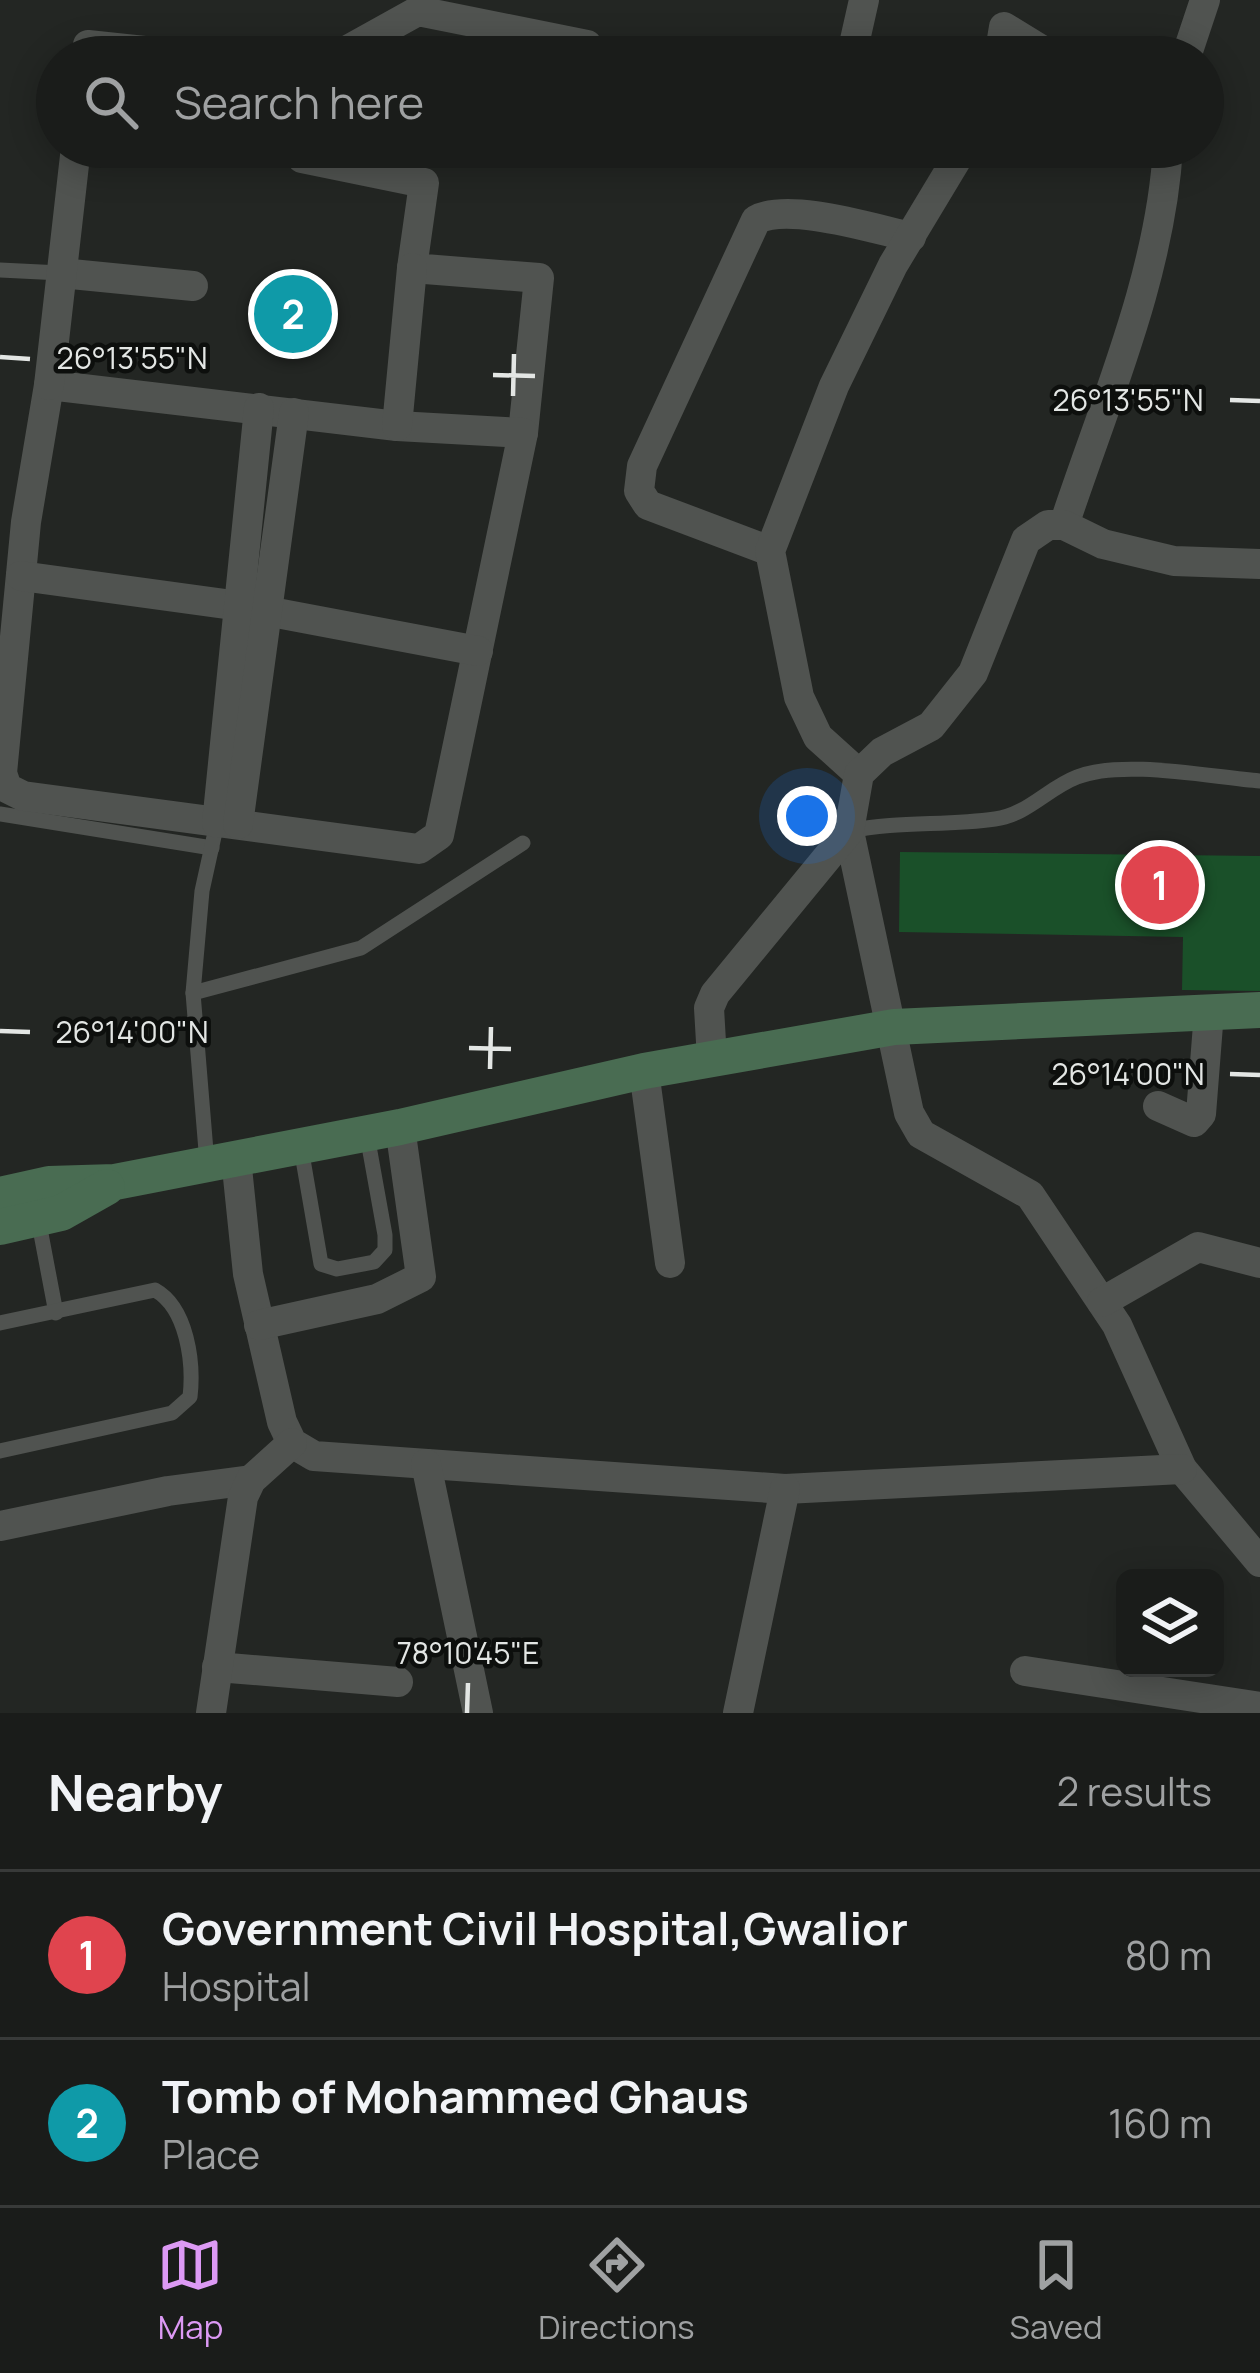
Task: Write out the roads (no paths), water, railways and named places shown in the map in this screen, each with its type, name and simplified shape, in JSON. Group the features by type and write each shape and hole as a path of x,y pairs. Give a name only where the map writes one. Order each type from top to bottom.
{"main road":[{"path":"0,1195 49,1184 115,1182 644,1071 894,1027 1260,1010"},
{"path":"0,1227 61,1213 115,1182"}],"street":[{"path":"856,36 865,0"},
{"path":"1193,36 1205,0"},
{"path":"373,36 418,11 542,36"},
{"path":"74,168 49,385 20,576 2,773 7,788 23,796 223,832 419,849 440,835 524,433 539,278 412,268"},
{"path":"351,168 424,183 397,426"},
{"path":"859,774 818,737 799,697 770,551 833,386 952,168"},
{"path":"1064,525 1151,248 1164,168"},
{"path":"770,551 648,505 639,491 642,466 756,220 769,212 803,215 911,237"},
{"path":"61,273 193,286"},
{"path":"49,385 397,426 524,433"},
{"path":"252,610 259,408"},
{"path":"223,832 252,610 293,413"},
{"path":"1260,564 1155,557 1103,544 1064,525 1048,525 1026,540 973,673 947,710 859,774 849,831 909,1113 921,1134 1030,1195 1102,1302 1182,1469 1260,1562"},
{"path":"20,576 252,610 478,652"},
{"path":"712,1059 709,1008 715,994 849,831"},
{"path":"1158,1106 1182,1121 1194,1122 1201,1114 1209,1012"},
{"path":"644,1071 670,1263"},
{"path":"260,1325 377,1299 421,1277 383,1129"},
{"path":"221,1160 292,1444 314,1456 785,1489 1182,1469"},
{"path":"1102,1302 1198,1246 1260,1263"},
{"path":"0,1526 168,1491 250,1480 292,1444"},
{"path":"426,1464 478,1713"},
{"path":"211,1713 250,1480"},
{"path":"738,1713 785,1489"},
{"path":"217,1667 398,1682"},
{"path":"1025,1671 1260,1707"}],"lane":[{"path":"0,270 61,273"},
{"path":"849,831 902,823 995,819 1016,814 1078,776 1115,770 1260,781"},
{"path":"0,814 223,832 202,891 193,993 221,1160"},
{"path":"193,993 361,948 523,843"},
{"path":"301,1144 316,1254 321,1264 337,1269 356,1266 374,1262 385,1250 383,1129"},
{"path":"38,1218 56,1313"},
{"path":"0,1323 138,1291 170,1298 179,1312 190,1397 172,1413 0,1451"}],"place":[{"name":"Tomb of Mohammed Ghaus","path":"293,314"},
{"name":"Government Civil Hospital,Gwalior","path":"1160,885"}]}
